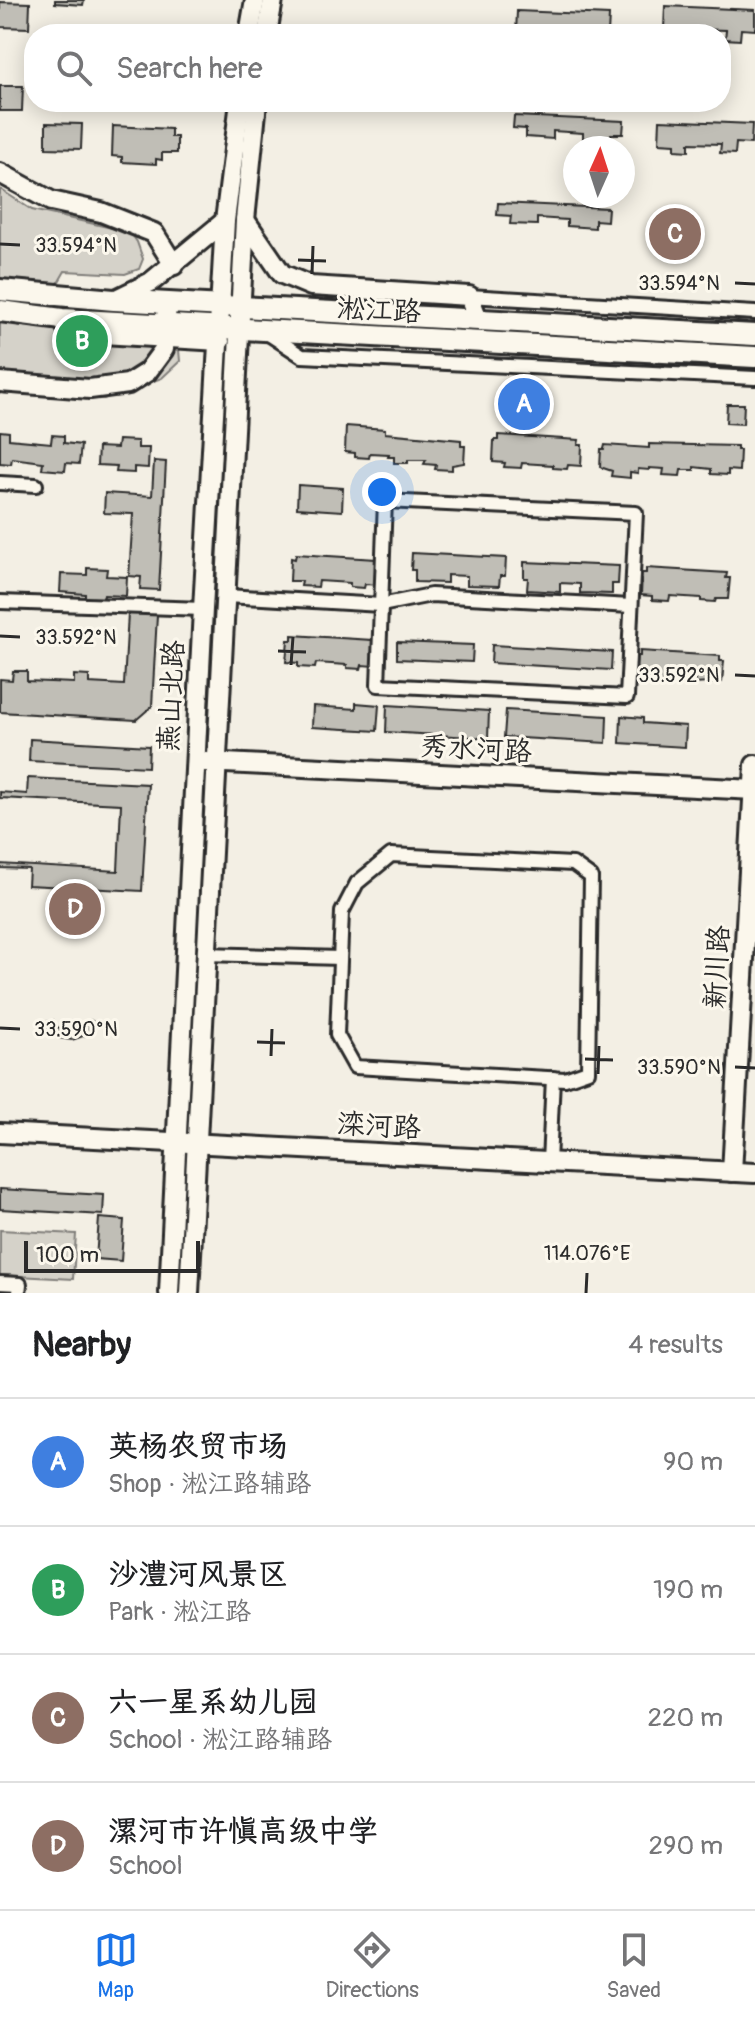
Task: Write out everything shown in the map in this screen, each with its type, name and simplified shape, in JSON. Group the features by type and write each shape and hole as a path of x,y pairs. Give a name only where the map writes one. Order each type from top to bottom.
{"main road":[{"name":"淞江路","path":"0,290 114,300 755,335"},
{"name":"淞江路","path":"0,311 166,332 265,331 755,357"}],"street":[{"path":"251,24 255,0"},
{"path":"269,24 273,0"},
{"name":"燕山北路","path":"231,306 225,221 239,112"},
{"name":"燕山北路","path":"169,1293 203,609 227,333 245,220 256,112"},
{"path":"0,173 51,201 101,212 154,233 174,265"},
{"path":"245,220 282,274 311,286 755,313"},
{"path":"114,300 151,282 225,221"},
{"path":"469,296 478,319"},
{"path":"0,382 90,389 128,384 147,372 164,349 167,303"},
{"path":"265,331 302,356 755,378"},
{"name":"燕山北路","path":"189,1293 226,596 227,333"},
{"path":"0,483 36,485"},
{"path":"385,501 636,513 627,697 378,685 381,605 385,501"},
{"path":"226,596 381,605 431,595 631,606"},
{"path":"0,602 203,609"},
{"name":"秀水河路","path":"195,762 754,790"},
{"name":"新川路","path":"732,1172 755,765"},
{"path":"391,855 573,864 591,877 588,1071 565,1079 553,1078 355,1067 337,1035 342,912 357,883 391,855"},
{"path":"206,954 340,958"},
{"path":"549,1162 553,1078"},
{"name":"滦河路","path":"0,1133 755,1173"},
{"path":"0,1283 20,1284 19,1293"}],"shaded area":[{"path":"0,189 32,210 130,232 143,259 139,269 125,274 65,271 54,290 46,326 150,331 179,350 180,361 162,378 104,399 0,393"},
{"path":"0,1230 76,1234 73,1279 0,1275"}],"building":[{"path":"55,0 84,0 83,5 55,3"},
{"path":"0,2 30,3 29,24 24,24 24,28 0,27"},
{"path":"665,6 755,10 755,30 741,29 740,40 731,39 731,24 664,24"},
{"path":"517,11 609,15 609,24 516,24"},
{"path":"0,86 23,86 22,111 0,111"},
{"path":"514,116 624,121 623,134 611,136 583,136 583,133 553,131 553,139 526,137 526,129 513,128"},
{"path":"660,120 752,124 751,144 736,143 735,154 720,153 721,144 689,143 689,151 675,150 675,144 659,143"},
{"path":"46,123 82,124 81,149 46,148"},
{"path":"113,126 171,129 171,137 177,137 177,153 162,153 162,160 156,159 156,164 122,162 122,157 112,156"},
{"path":"498,203 608,208 607,221 595,220 595,228 567,226 567,220 537,218 537,225 510,224 511,216 497,215"},
{"path":"727,404 744,404 743,424 726,423"},
{"path":"346,426 461,440 461,446 465,446 464,463 452,465 452,470 435,469 436,465 424,464 426,460 394,463 394,457 388,457 389,454 370,453 369,458 355,457 355,453 345,452"},
{"path":"0,431 9,432 9,439 51,443 52,435 64,436 64,443 81,445 79,464 66,463 65,471 42,469 43,462 12,458 11,464 0,463"},
{"path":"498,435 579,440 578,445 582,445 581,466 568,465 567,469 522,463 521,468 504,467 505,463 493,462 494,440 498,440"},
{"path":"118,440 138,441 138,448 149,448 148,468 134,467 134,473 116,472 117,466 97,465 98,447 117,448"},
{"path":"649,444 737,446 740,450 739,471 728,470 728,475 711,474 711,469 694,467 694,470 681,470 680,476 663,475 664,469 649,468 638,469 638,473 630,472 630,478 611,476 612,471 600,467 601,449 605,445 649,448"},
{"path":"154,461 166,462 159,590 140,589 141,577 129,576 133,514 104,513 105,493 152,496"},
{"path":"298,485 343,488 342,511 297,508"},
{"path":"412,553 506,558 505,576 500,576 499,586 467,585 467,576 447,575 447,583 415,582 415,570 411,570"},
{"path":"296,554 376,559 375,563 379,564 378,585 365,584 364,588 350,587 350,583 319,581 318,587 301,586 302,581 290,581 291,558 295,559"},
{"path":"524,562 619,566 618,584 612,584 612,594 580,593 580,584 560,583 560,592 527,590"},
{"path":"87,568 107,569 106,576 127,577 126,596 104,595 103,601 85,600 85,594 60,592 61,574 87,575"},
{"path":"646,568 727,573 726,578 730,578 728,599 716,599 715,602 670,596 669,601 652,600 652,596 641,595 642,573 646,573"},
{"path":"128,613 157,615 152,706 136,720 0,712 0,679 12,680 13,671 27,671 27,681 74,683 74,675 89,676 89,683 124,685"},
{"path":"292,635 372,640 372,645 376,645 374,666 362,665 361,669 316,663 315,668 298,667 298,663 286,662 288,640 292,640"},
{"path":"397,642 473,645 472,662 397,659"},
{"path":"492,645 612,652 611,670 491,663"},
{"path":"640,651 720,656 720,661 724,661 722,682 695,684 695,681 663,679 663,684 646,683 646,679 634,678 636,656 640,656"},
{"path":"356,703 379,705 377,731 312,727 313,706 356,709"},
{"path":"387,705 489,711 488,738 386,732"},
{"path":"506,710 607,716 606,743 504,737"},
{"path":"621,716 643,718 643,723 686,726 685,747 620,743"},
{"path":"30,739 149,746 148,767 29,761"},
{"path":"28,778 148,784 142,891 28,885 29,869 0,868 0,864 118,871 121,804 0,798 0,792 27,794"},
{"path":"53,1020 57,1027 70,1032 78,1032 90,1020 97,1024 89,1034 72,1040 51,1033 46,1022"},
{"path":"0,1189 104,1195 103,1215 0,1209"},
{"path":"99,1218 124,1220 121,1261 96,1259"}],"place":[{"name":"六一星系幼儿园","path":"675,234"},
{"name":"沙澧河风景区","path":"82,341"},
{"name":"英杨农贸市场","path":"524,404"},
{"name":"漯河市许慎高级中学","path":"75,909"}]}
